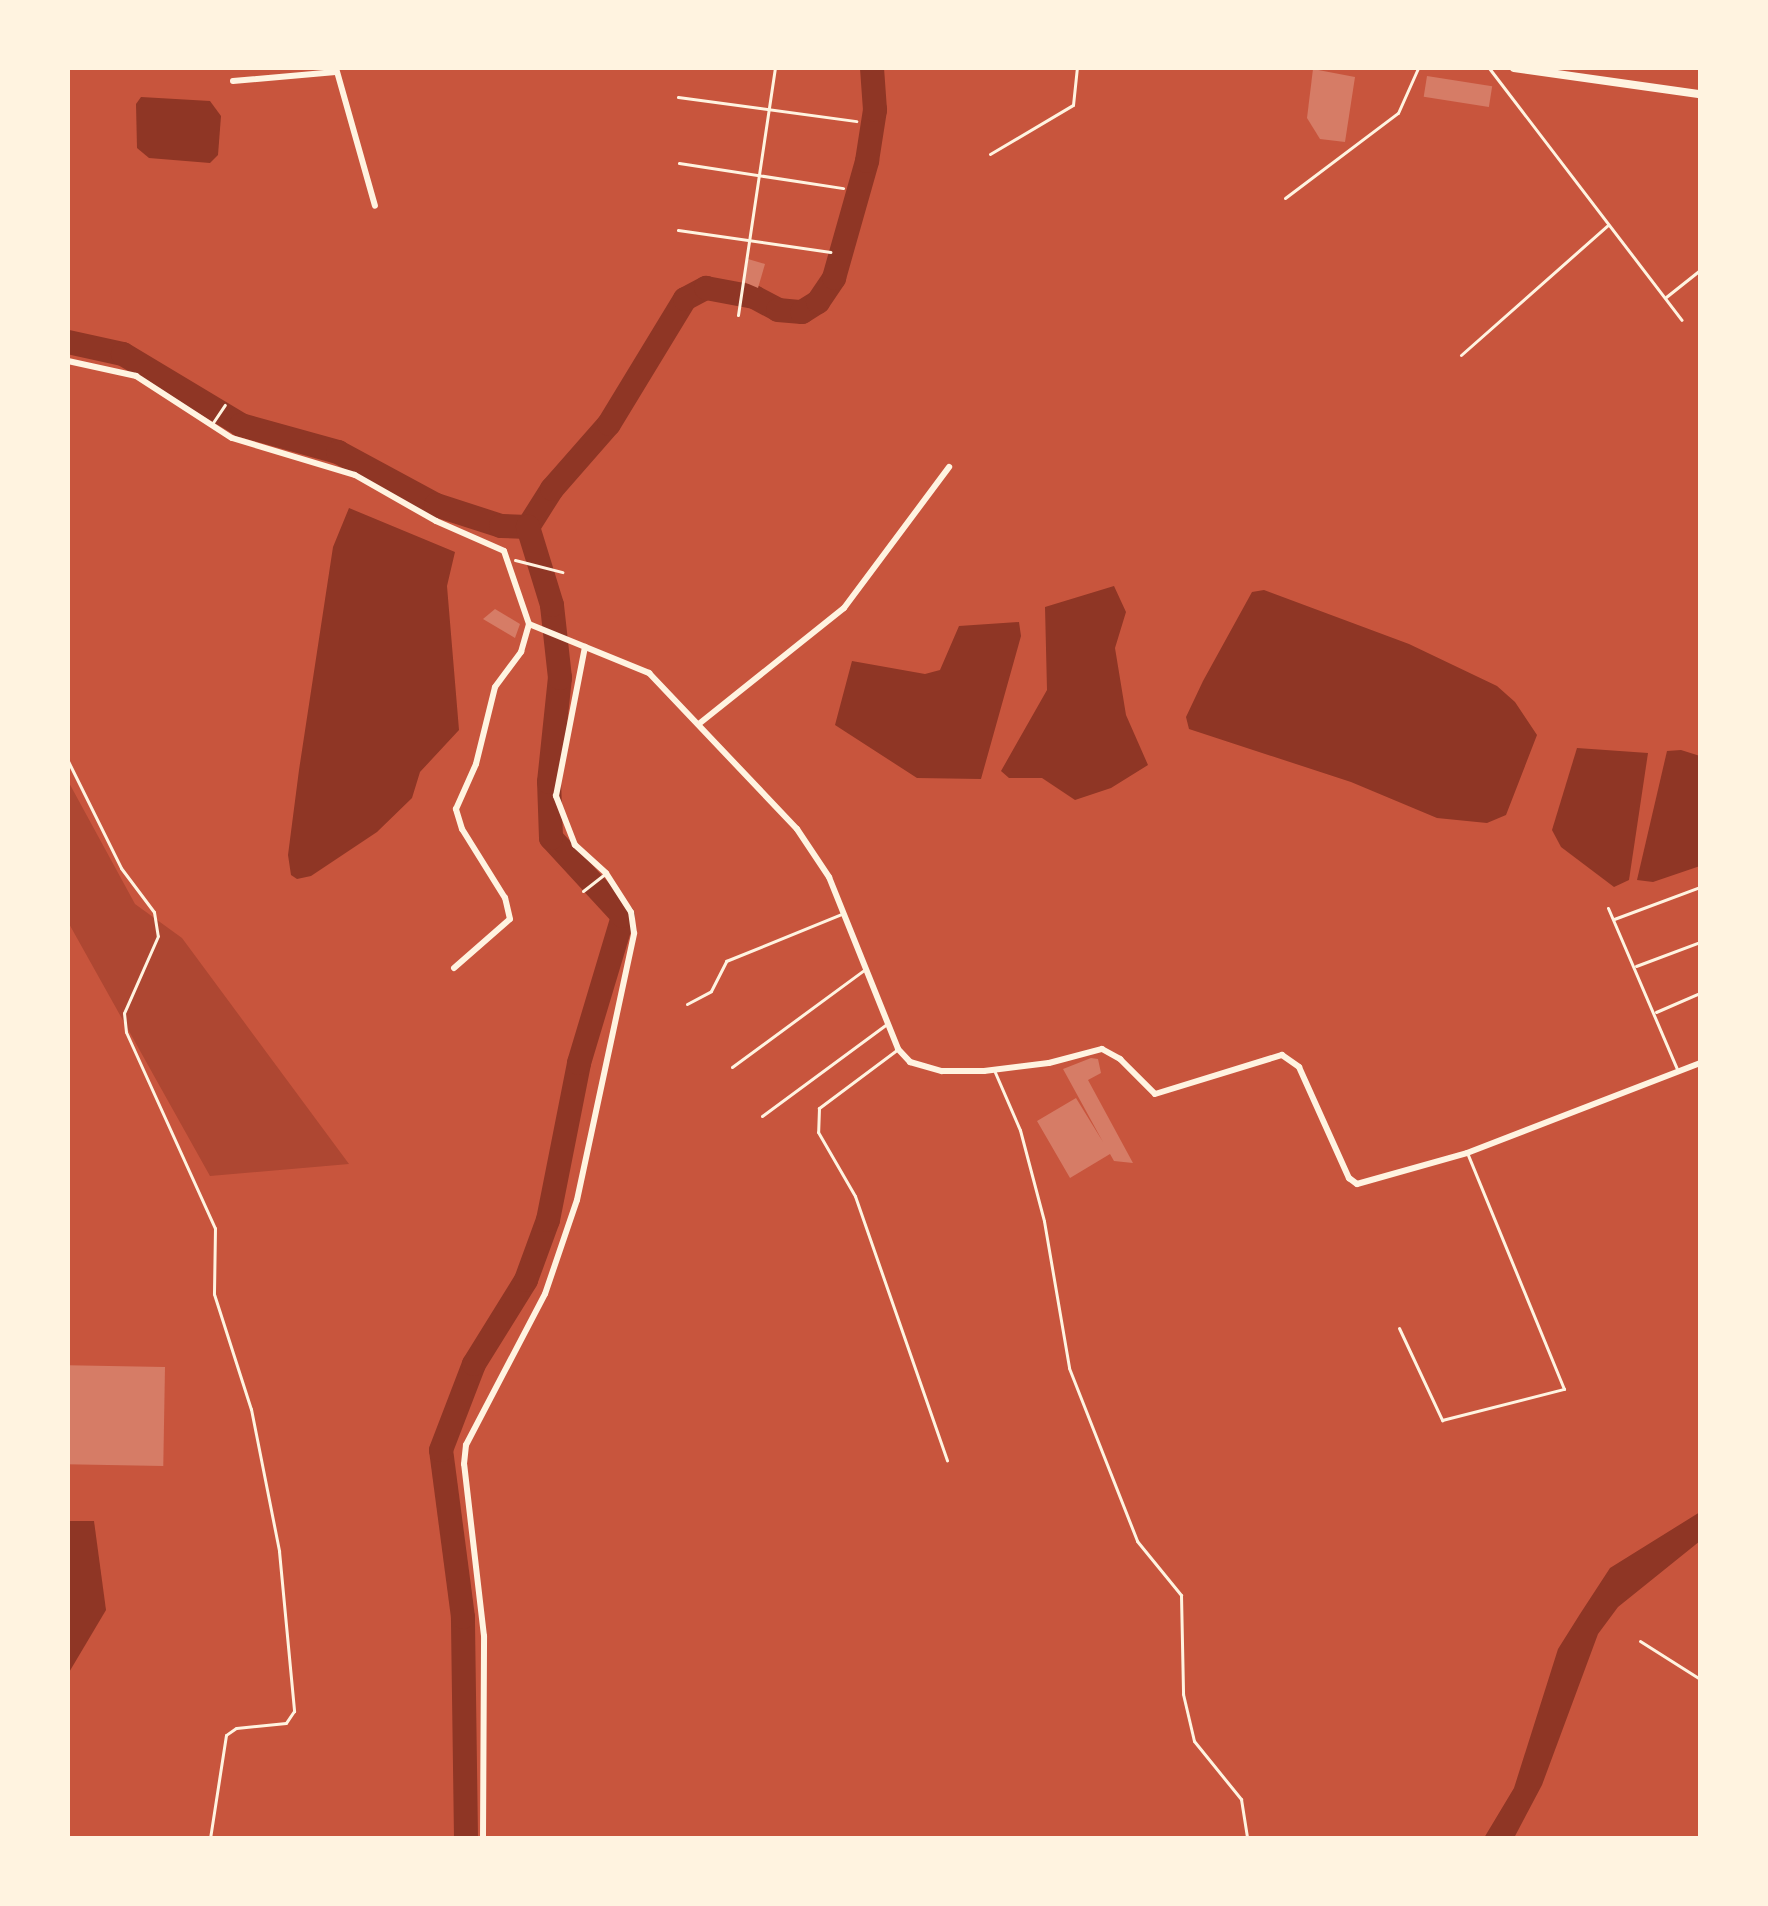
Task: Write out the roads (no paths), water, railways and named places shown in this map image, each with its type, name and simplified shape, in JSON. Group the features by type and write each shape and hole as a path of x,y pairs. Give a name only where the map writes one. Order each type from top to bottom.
{"street":[{"path":"1514,68 1700,94"},
{"path":"233,81 336,70 375,206"},
{"path":"68,361 136,376 210,427 355,475 436,521 486,540 510,558 529,624 521,652 495,687 476,764 456,809 462,829 505,898 510,919 454,968"},
{"path":"700,723 844,608 949,467"},
{"path":"529,624 649,673 700,723 797,829 829,877 887,1024 898,1049 910,1062 942,1071 994,1070 1102,1049 1120,1059 1155,1094 1282,1055 1299,1067 1349,1178 1357,1184 1467,1153 1700,1063"},
{"path":"483,1838 484,1636 464,1464 466,1445 545,1294 577,1200 634,933 631,912 606,873 575,845 556,796 585,647"}],"lane":[{"path":"738,315 775,68"},
{"path":"990,154 1073,105 1077,68"},
{"path":"1285,198 1398,113 1418,68"},
{"path":"1489,68 1682,320"},
{"path":"678,97 856,121"},
{"path":"679,163 843,188"},
{"path":"1461,355 1608,225"},
{"path":"678,230 830,252"},
{"path":"1666,297 1700,270"},
{"path":"210,427 225,405"},
{"path":"515,560 562,572"},
{"path":"68,761 121,868 154,912 158,936 124,1013 126,1032 215,1228 214,1294 251,1409 279,1551 294,1711 286,1723 236,1728 226,1735 210,1838"},
{"path":"583,891 605,874"},
{"path":"1614,919 1700,887"},
{"path":"1608,908 1655,1012 1678,1073"},
{"path":"687,1004 711,991 726,961 842,914"},
{"path":"1635,967 1700,942"},
{"path":"732,1067 864,970"},
{"path":"1655,1012 1700,993"},
{"path":"762,1116 887,1024"},
{"path":"898,1049 819,1108 818,1132 855,1196 947,1460"},
{"path":"994,1070 1020,1130 1044,1221 1069,1368 1137,1541 1181,1595 1183,1694 1194,1741 1241,1799 1247,1838"},
{"path":"1399,1328 1442,1420 1564,1389 1467,1153"},
{"path":"1640,1641 1700,1679"}],"waterway":[{"path":"528,527 552,489 609,424 685,299 706,288 754,297 778,310 802,312 818,302 834,278 867,161 875,110 872,68"},
{"path":"68,342 123,354 241,425 338,452 436,505 501,526 528,527"},
{"path":"466,1838 463,1617 441,1450 474,1364 526,1280 548,1220 579,1063 623,916 551,838 549,782 560,678 552,605 528,527"}]}
